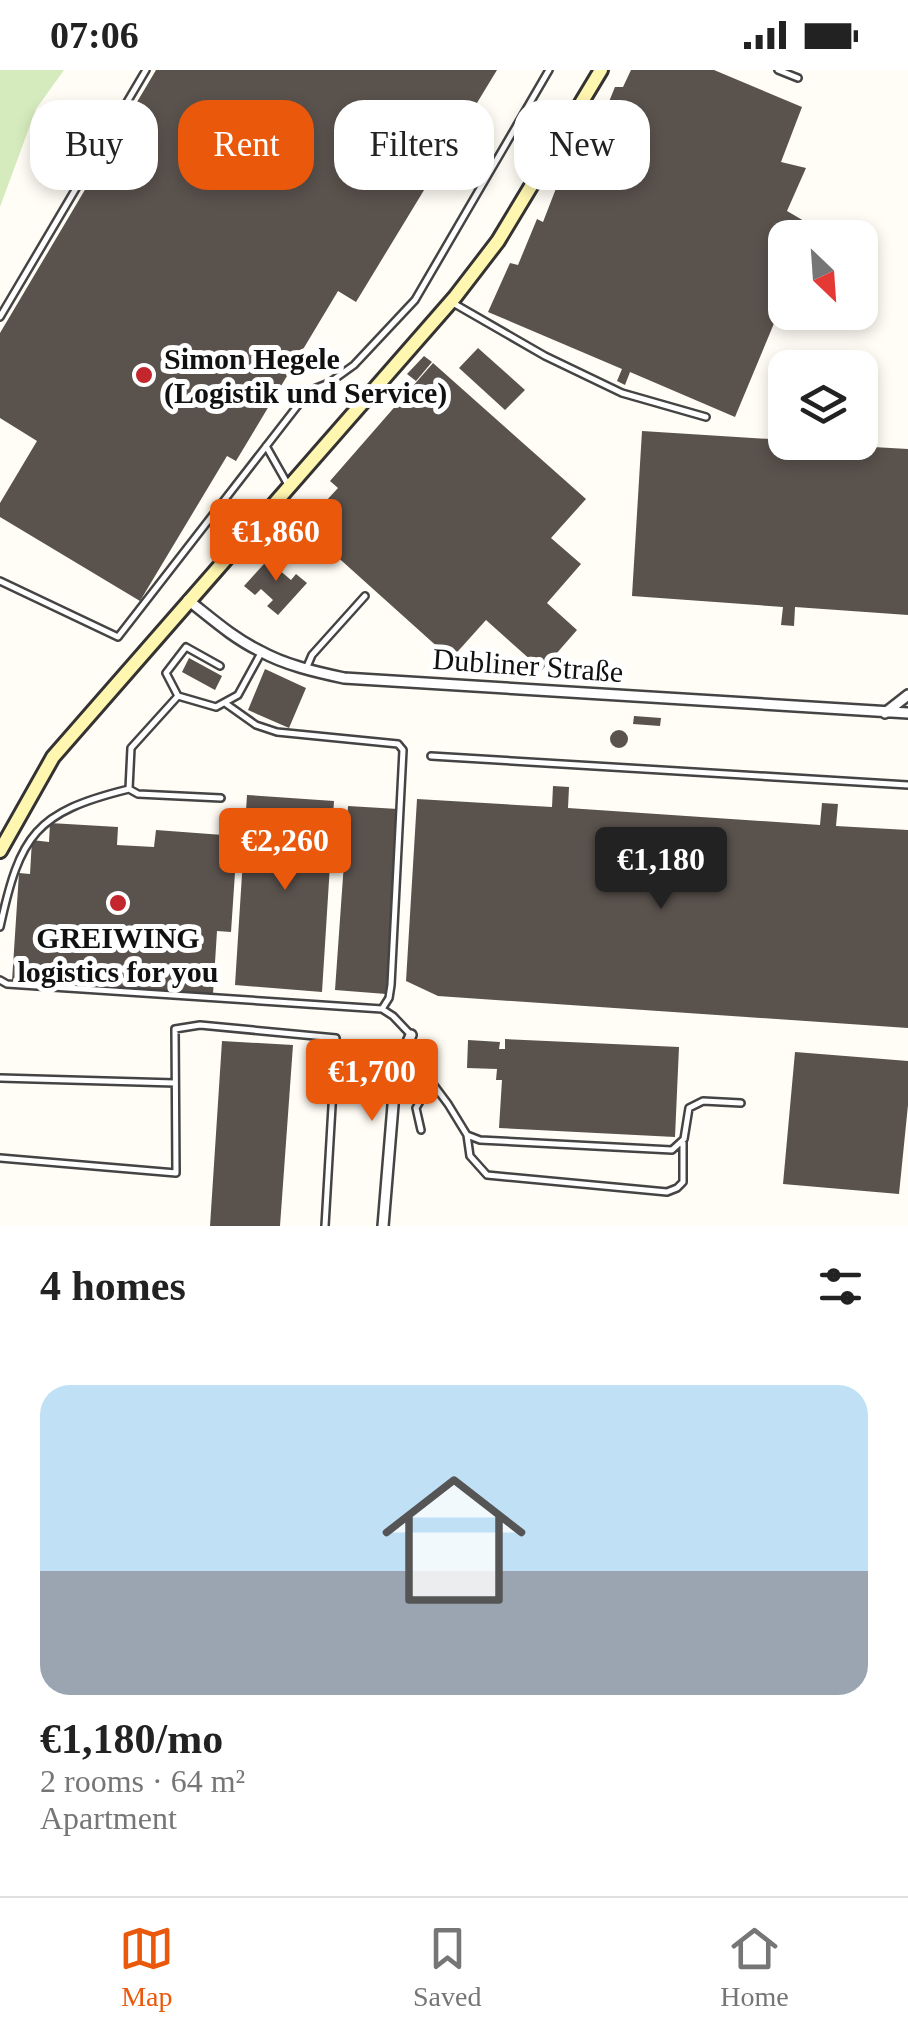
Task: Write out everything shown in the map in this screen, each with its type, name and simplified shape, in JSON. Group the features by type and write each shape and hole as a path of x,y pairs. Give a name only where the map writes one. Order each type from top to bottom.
{"street":[{"path":"0,851 53,757 451,301 498,241 601,70"},
{"name":"Dubliner Straße","path":"188,600 231,634 262,652 344,678 908,713"},
{"path":"886,713 908,695"},
{"path":"383,1226 396,1069 411,1035"}],"lane":[{"path":"0,316 146,70"},
{"path":"0,581 118,637 309,390 329,383 354,365 415,300 549,70"},
{"path":"778,70 798,78"},
{"path":"451,301 545,356 622,392 706,416"},
{"path":"266,446 288,486"},
{"path":"306,669 312,655 365,596"},
{"path":"220,666 186,647 166,674 178,696 216,707 238,695 262,652"},
{"path":"129,789 131,748 178,696"},
{"path":"225,704 277,732 398,744 403,750 392,985 382,1009"},
{"path":"432,756 908,785"},
{"path":"0,927 13,876 28,842 56,814 129,789 138,794 222,798"},
{"path":"0,980 7,984 382,1009 411,1035"},
{"path":"0,1158 176,1173 174,1029 200,1025 336,1038 325,1226"},
{"path":"406,1048 467,1135 470,1156 487,1175 666,1192 683,1182 689,1108 703,1101 741,1102"},
{"path":"0,1078 175,1084"},
{"path":"420,1130 416,1108 432,1082"},
{"path":"467,1135 480,1140 672,1150 684,1139"}],"green space":[{"path":"0,70 64,70 42,100 30,100 30,125 0,207"}],"building":[{"name":"Simon Hegele (Logistik und Service)","path":"156,70 497,70 479,100 334,100 334,190 424,190 356,302 338,291 236,461 227,456 140,601 0,517 0,503 37,441 0,418 0,333 85,190 158,190 158,100 138,100"},
{"path":"631,70 714,70 802,107 781,162 806,168 787,211 802,220 768,220 768,330 771,330 735,417 630,372 625,385 617,381 622,369 488,312 510,263 518,265 537,219 543,222 555,190 650,190 650,100 610,100 615,87 623,87"},
{"path":"478,348 525,390 505,410 459,368"},
{"path":"424,356 432,362 416,381 407,374"},
{"path":"433,363 586,499 551,538 581,564 547,603 577,630 542,670 486,620 451,659 303,526 338,488 330,481"},
{"path":"642,431 768,439 768,460 878,460 878,447 908,449 908,615 795,607 794,626 781,625 783,607 632,596"},
{"path":"273,554 284,563 278,569 291,580 296,574 307,583 278,615 267,606 273,600 261,589 255,595 244,586"},
{"path":"189,658 222,676 215,690 182,672"},
{"path":"265,669 306,688 289,728 248,710"},
{"path":"634,716 661,718 660,726 633,724"},
{"path":"619,730 628,739 619,748 610,739"},
{"path":"553,786 569,787 568,808 820,825 822,803 838,804 836,826 908,830 908,1028 438,996 406,981 417,799 552,807"},
{"path":"247,795 334,801 322,992 235,985"},
{"path":"348,806 398,809 386,994 335,990"},
{"name":"GREIWING logistics for you","path":"50,823 118,827 117,845 154,847 156,830 223,835 223,842 237,843 231,932 217,931 213,994 12,981 19,873 30,874 32,840 49,842"},
{"path":"505,1039 679,1047 675,1137 499,1128 502,1080 496,1080 497,1069 467,1068 468,1040 500,1042 499,1049 505,1049"},
{"path":"222,1041 293,1045 280,1226 210,1226"},
{"path":"795,1052 908,1061 899,1194 783,1184"}],"place":[{"name":"Simon Hegele (Logistik und Service)","path":"144,375"},
{"name":"GREIWING logistics for you","path":"118,903"}]}
